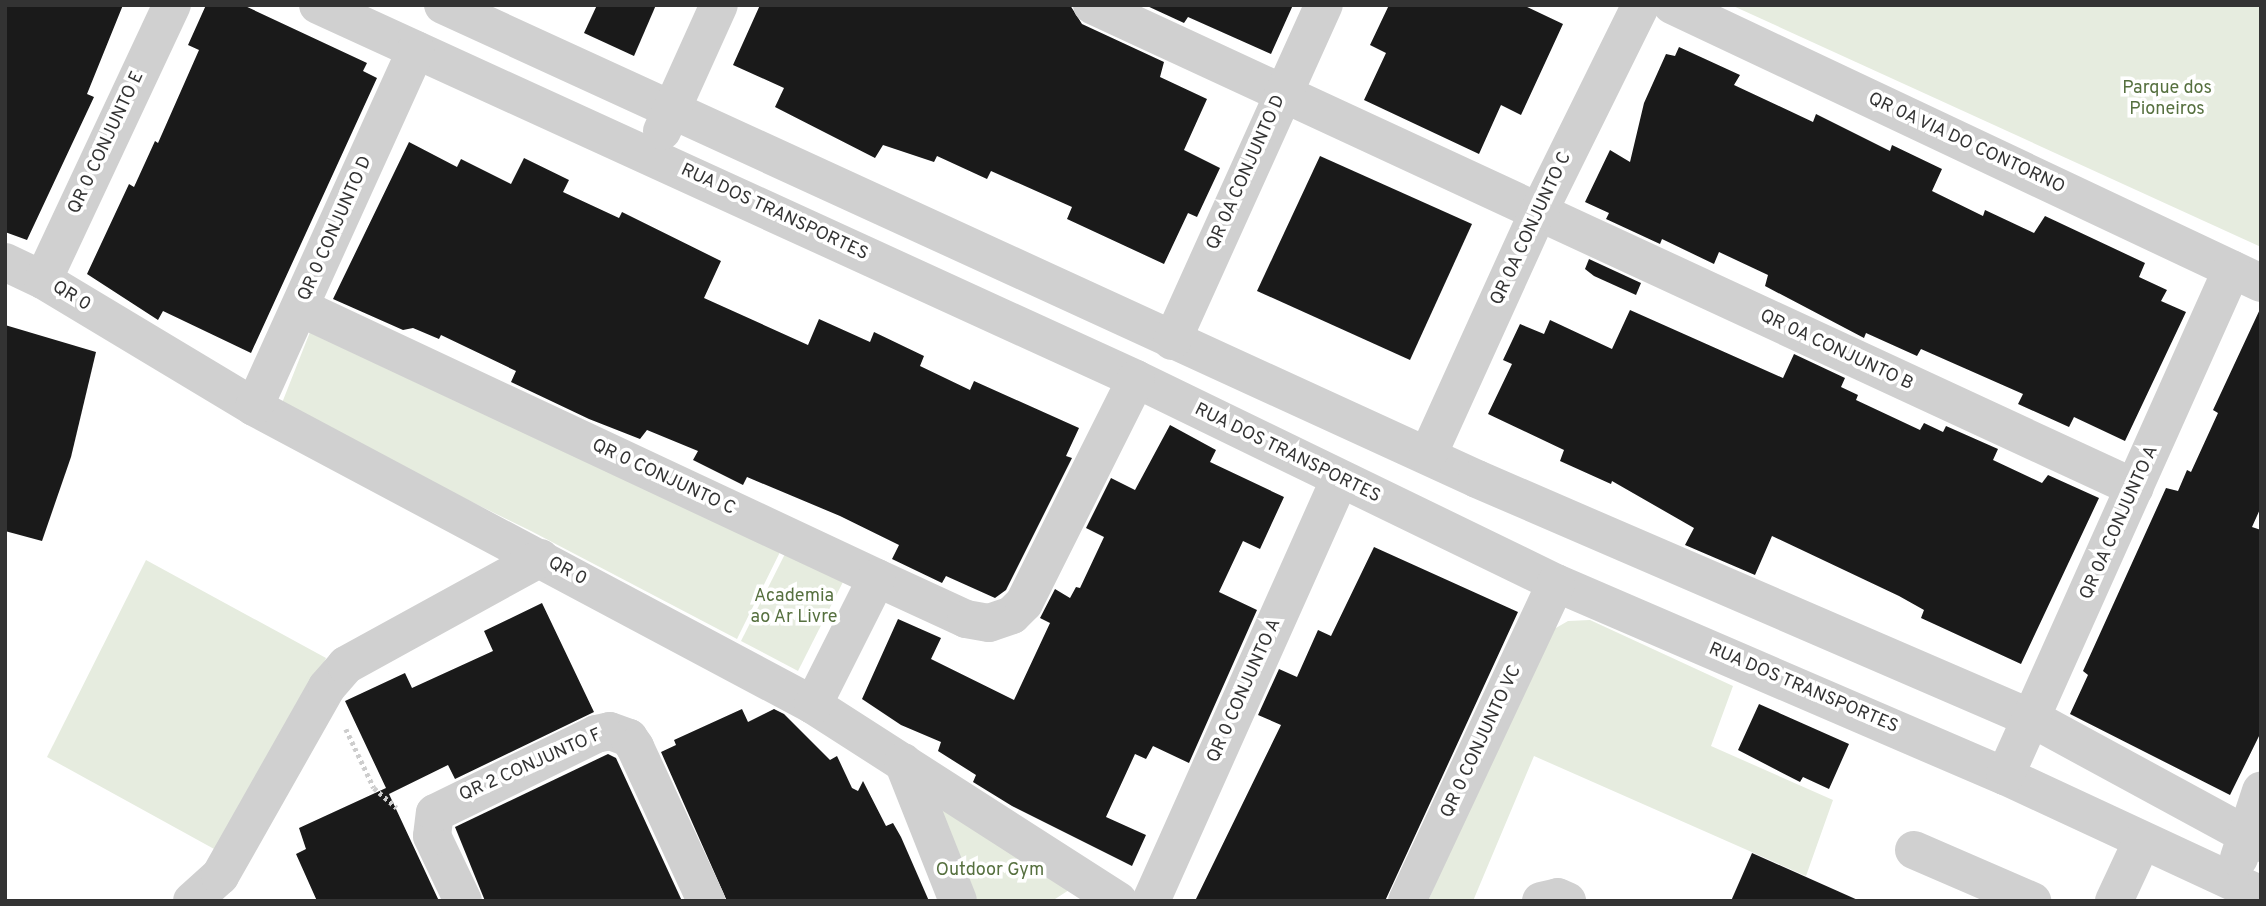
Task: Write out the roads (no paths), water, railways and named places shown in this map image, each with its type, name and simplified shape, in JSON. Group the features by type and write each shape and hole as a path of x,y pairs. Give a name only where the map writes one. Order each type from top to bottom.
{"street":[{"name":"QR 0 CONJUNTO E","path":"43,280 172,5"},
{"name":"RUA DOS TRANSPORTES","path":"318,5 1136,379 1339,481 1556,583 2005,775 2142,841 2238,893"},
{"path":"443,5 1485,482 2033,719 2253,839"},
{"path":"649,155 719,5"},
{"name":"QR 0A CONJUNTO B","path":"1092,5 2135,488"},
{"name":"QR 0A CONJUNTO D","path":"1172,341 1324,5"},
{"name":"QR 0A CONJUNTO C","path":"1429,455 1538,213 1641,5"},
{"name":"QR 0A VIA DO CONTORNO","path":"1672,5 2246,276"},
{"name":"QR 0 CONJUNTO D","path":"254,407 416,50"},
{"name":"QR 0","path":"5,262 43,280 254,407 813,705 1118,901"},
{"name":"QR 0A CONJUNTO A","path":"2005,775 2033,719 2135,488 2246,276"},
{"name":"QR 0 CONJUNTO C","path":"301,308 877,578 966,618 989,623 1012,615 1024,603 1136,379"},
{"name":"QR 0 CONJUNTO A","path":"1151,901 1339,481"},
{"path":"1462,539 1485,482"},
{"path":"192,901 220,876 327,687 346,665 541,558"},
{"path":"813,705 877,578"},
{"name":"QR 0 CONJUNTO VC","path":"1407,901 1556,583"},
{"name":"QR 2 CONJUNTO F","path":"463,901 430,823 444,805 596,734 621,733 635,747 706,901"},
{"path":"903,762 958,901"},
{"path":"2238,893 2253,839 2261,791"},
{"path":"2114,901 2142,841"},
{"path":"1914,850 2032,901"},
{"path":"1541,901 1558,897 1567,901"}],"park label":[{"name":"Parque dos Pioneiros","path":"2167,100"},
{"name":"Academia ao Ar Livre","path":"794,608"},
{"name":"Outdoor Gym","path":"990,871"}]}
